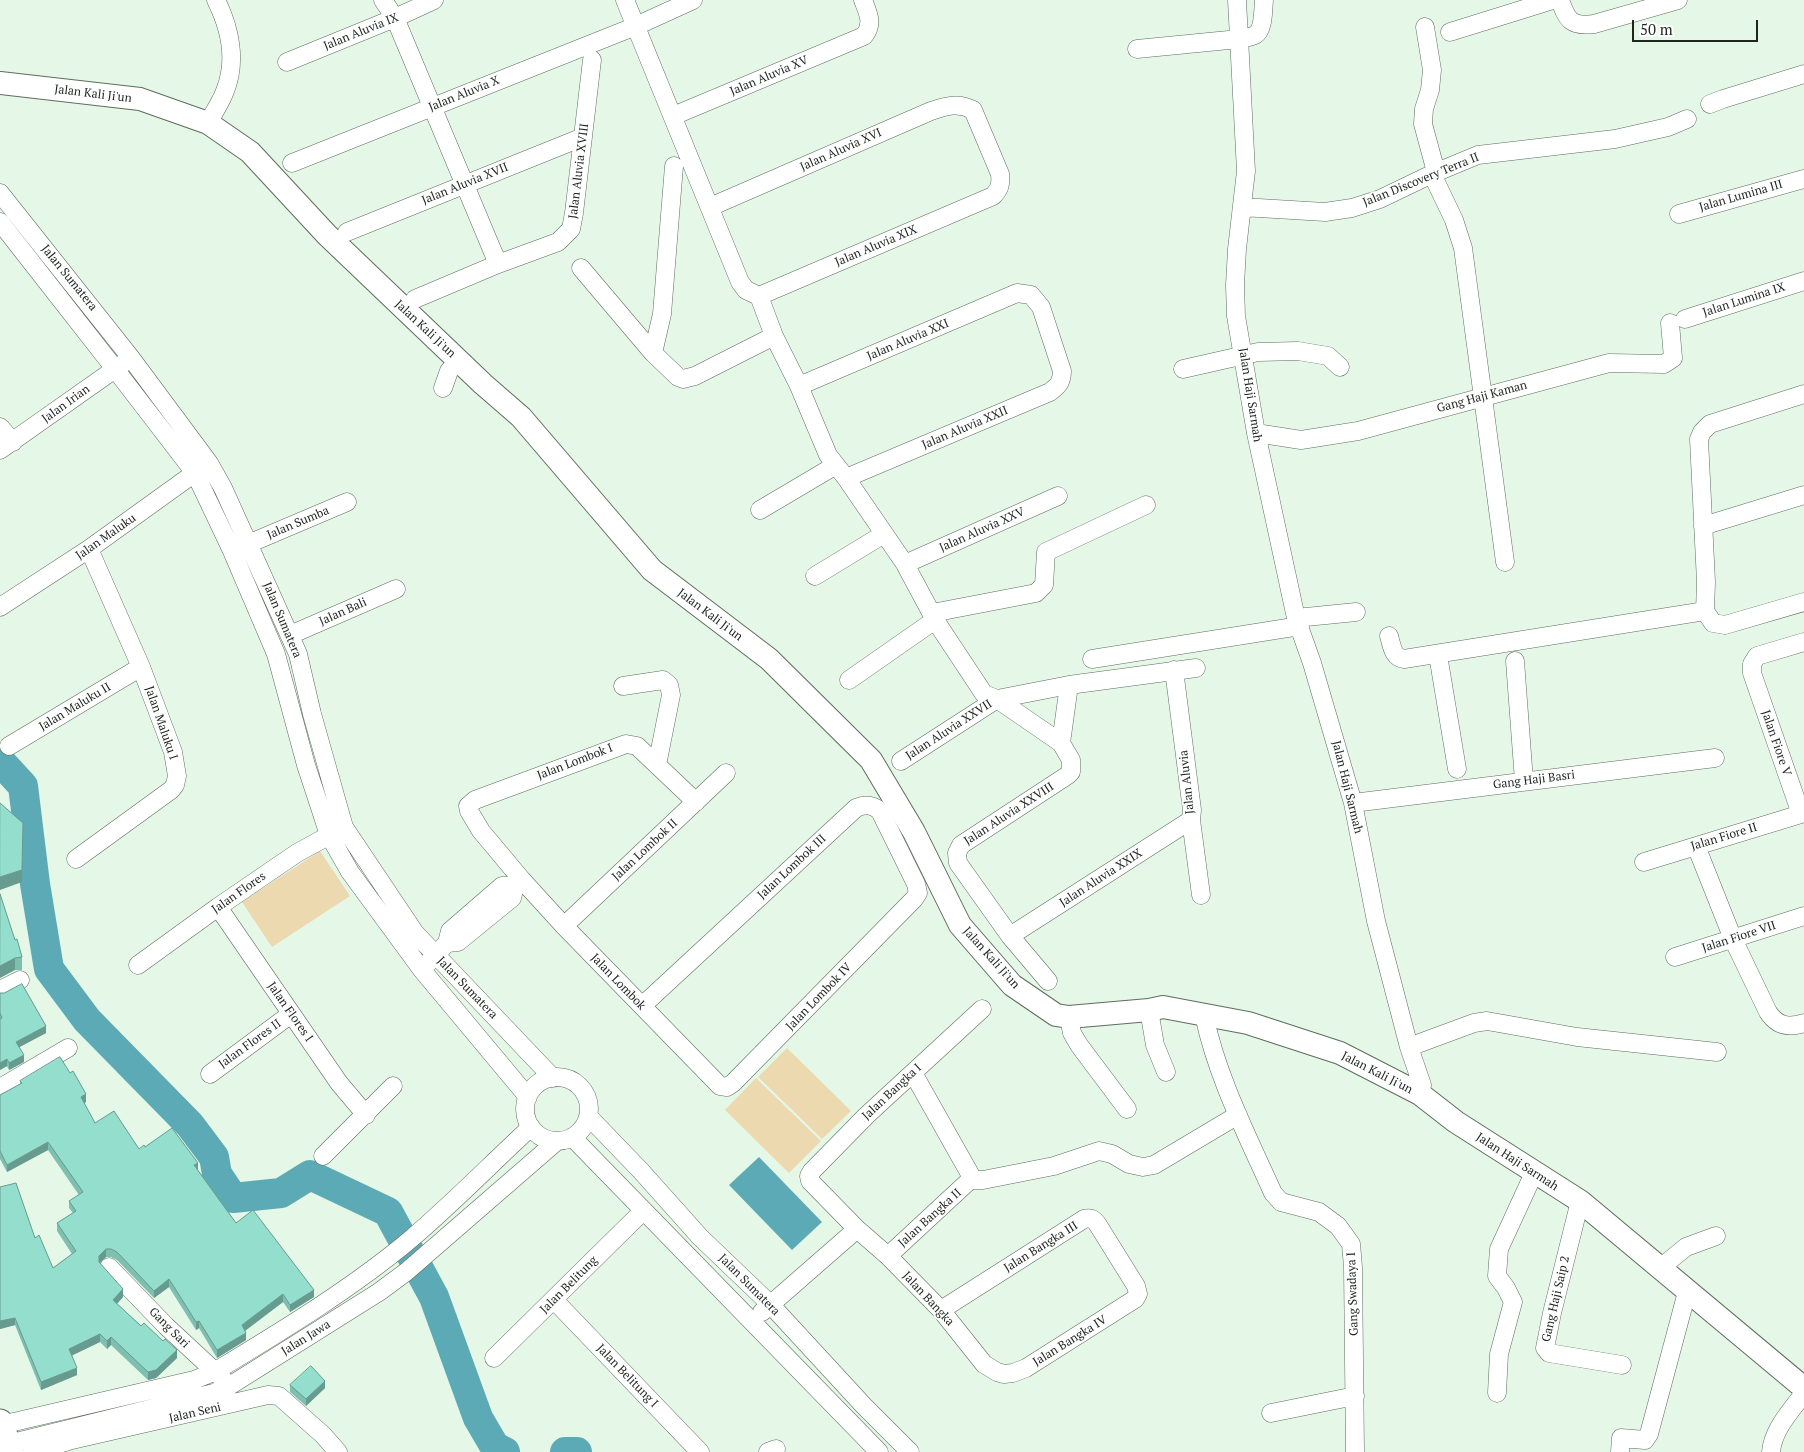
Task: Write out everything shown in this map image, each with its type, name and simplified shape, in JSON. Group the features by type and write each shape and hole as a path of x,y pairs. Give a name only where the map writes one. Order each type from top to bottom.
{"street":[{"path":"208,122 225,92 232,61 224,16 216,0"},
{"path":"383,0 395,18 498,264"},
{"name":"Jalan Aluvia IX","path":"286,62 395,18 434,0"},
{"path":"625,0 740,282 746,290 759,296 774,336 799,386 828,455 905,564 934,617 984,694 997,699 1061,743 1069,685"},
{"name":"Jalan Aluvia X","path":"292,163 636,26 693,0"},
{"name":"Jalan Aluvia XV","path":"673,116 864,36 870,26 870,19 863,0"},
{"name":"Jalan Haji Sarmah","path":"1237,0 1246,171 1235,285 1236,316 1256,433 1298,622 1353,803 1376,921 1408,1047 1422,1085 1420,1094 1456,1122 1580,1202 1804,1388"},
{"path":"1137,49 1239,39 1255,35 1259,31 1264,0"},
{"path":"1450,32 1553,0"},
{"path":"1560,0 1566,18 1574,24 1587,25 1678,0"},
{"path":"1425,27 1432,70 1423,124 1434,173 1464,248 1505,562"},
{"name":"Jalan Aluvia XVIII","path":"415,299 498,264 558,242 567,234 574,213 592,60"},
{"path":"1710,104 1804,74"},
{"name":"Jalan Kali Ji'un","path":"0,83 140,100 208,122 250,152 327,235 522,417 652,570 769,659 871,760 914,832 960,925 1012,985 1056,1015 1069,1017 1149,1010 1163,1007 1248,1023 1340,1053 1420,1094"},
{"name":"Jalan Aluvia XVI","path":"710,207 931,110 957,104 973,110 1000,174 1001,183 999,191 993,196"},
{"name":"Jalan Discovery Terra II","path":"1242,207 1325,212 1352,208 1380,199 1434,173 1478,156 1615,139 1668,127 1687,119"},
{"name":"Jalan Aluvia XVII","path":"347,232 583,136"},
{"path":"653,353 660,323 664,290 674,166"},
{"name":"Jalan Lumina III","path":"1679,214 1804,179"},
{"name":"Jalan Sumatera","path":"0,193 132,358 209,463 298,654 336,831 415,933 441,949 553,1078"},
{"name":"Jalan Aluvia XIX","path":"759,296 993,196"},
{"name":"Jalan Sumatera","path":"0,222 195,473 232,551 276,654 306,765 336,831 350,872 422,970 528,1097"},
{"path":"581,268 653,353 678,378 683,379 695,376 774,336"},
{"name":"Jalan Lumina IX","path":"1677,321 1804,281"},
{"name":"Jalan Aluvia XXII","path":"841,472 1050,392 1058,386 1062,379 1059,360 1041,307 1031,294 1017,293"},
{"name":"Jalan Aluvia XXI","path":"799,386 1017,293"},
{"name":"Gang Haji Kaman","path":"1256,433 1301,440 1358,432 1608,363 1664,364 1673,358 1677,321"},
{"path":"1182,369 1258,352 1298,351 1328,356 1340,367"},
{"name":"Jalan Irian","path":"6,446 132,358"},
{"path":"443,388 449,371 459,360"},
{"path":"1804,394 1710,424 1702,432 1699,439 1705,611 1713,623 1725,625 1804,602"},
{"path":"0,427 6,446"},
{"name":"Jalan Maluku","path":"0,607 89,549 209,463"},
{"path":"760,510 841,472"},
{"path":"1703,526 1804,495"},
{"name":"Jalan Aluvia XXV","path":"905,564 1058,496"},
{"name":"Jalan Sumba","path":"248,544 347,502"},
{"path":"850,680 934,617 1036,593 1044,585 1046,552 1146,505"},
{"path":"815,576 884,534"},
{"name":"Jalan Maluku I","path":"76,859 170,790 177,780 173,752 141,667 89,549"},
{"name":"Jalan Bali","path":"290,635 396,589"},
{"path":"1389,636 1395,656 1399,659 1438,655 1705,611"},
{"path":"1092,659 1356,612"},
{"name":"Jalan Fiore V","path":"1802,813 1752,673 1752,664 1757,656 1804,642"},
{"path":"1438,655 1457,769"},
{"path":"1515,661 1524,781"},
{"name":"Jalan Maluku II","path":"9,746 141,667"},
{"path":"997,699 1069,685 1196,668"},
{"name":"Jalan Aluvia","path":"1174,670 1201,894"},
{"path":"623,686 663,680 669,685 670,695 657,765"},
{"name":"Jalan Aluvia XXVII","path":"901,761 997,699"},
{"name":"Jalan Aluvia XXVIII","path":"1010,936 958,863 956,858 958,848 1071,772 1071,760 1061,743"},
{"name":"Jalan Lombok I","path":"468,806 475,800 620,745 632,744 637,746 696,802"},
{"name":"Gang Haji Basri","path":"1353,803 1714,758"},
{"name":"Jalan Lombok II","path":"564,926 726,773"},
{"name":"Jalan Lombok III","path":"642,1006 856,808 862,805 873,805 880,810 916,884 918,893"},
{"name":"Jalan Lombok","path":"468,806 481,831 518,883 564,926 715,1082"},
{"name":"Jalan Fiore II","path":"1644,862 1802,813"},
{"name":"Jalan Aluvia XXIX","path":"1010,936 1191,820"},
{"name":"Jalan Flores","path":"138,965 297,853 336,831"},
{"path":"1696,846 1732,939 1773,1020 1785,1026 1804,1024"},
{"path":"422,970 441,949 458,942 512,898 518,883"},
{"name":"Jalan Lombok IV","path":"715,1082 723,1087 734,1084 918,893"},
{"name":"Jalan Flores I","path":"218,907 339,1083 366,1114"},
{"name":"Jalan Fiore VII","path":"1675,957 1804,916"},
{"path":"1010,936 1048,982"},
{"path":"0,990 20,980"},
{"name":"Jalan Bangka I","path":"810,1181 812,1171 867,1115 982,1009"},
{"path":"1149,1010 1155,1045 1166,1072"},
{"name":"Jalan Flores II","path":"210,1074 291,1014"},
{"name":"Gang Swadaya I","path":"1204,1014 1210,1042 1238,1115 1273,1193 1281,1202 1319,1212 1338,1226 1351,1244 1353,1267 1355,1452"},
{"path":"1069,1017 1072,1033 1127,1109"},
{"path":"1408,1047 1474,1022 1487,1021 1578,1037 1717,1052"},
{"path":"0,1088 68,1048"},
{"path":"913,1073 970,1174 970,1180 982,1180 1054,1166 1099,1151 1112,1154 1130,1164 1143,1167 1154,1165 1238,1115"},
{"path":"553,1078 571,1080 584,1092 590,1108 588,1117 580,1132 564,1139 542,1137 530,1127 525,1112 528,1097 538,1084 545,1080 553,1078"},
{"path":"323,1156 393,1086"},
{"name":"Jalan Sumatera","path":"588,1117 700,1237 770,1304 864,1406 910,1452"},
{"name":"Jalan Jawa","path":"4,1437 194,1380 214,1372 327,1300 383,1261 412,1238 530,1127"},
{"name":"Jalan Sumatera","path":"564,1139 643,1211 752,1320 879,1452"},
{"name":"Jalan Jawa","path":"4,1437 214,1393 231,1385 400,1277 564,1139"},
{"path":"1497,1393 1499,1354 1513,1302 1497,1276 1499,1249 1534,1173"},
{"name":"Jalan Bangka II","path":"888,1256 970,1180"},
{"name":"Jalan Bangka","path":"810,1181 941,1310 984,1364 996,1372"},
{"name":"Gang Haji Saip 2","path":"1580,1202 1545,1348 1549,1353 1622,1365"},
{"name":"Jalan Belitung","path":"494,1358 643,1211"},
{"name":"Jalan Bangka III","path":"941,1310 1084,1219 1090,1218 1094,1219 1098,1225 1136,1286 1138,1294"},
{"path":"752,1320 857,1229"},
{"path":"1659,1269 1686,1247 1716,1236"},
{"path":"383,1261 400,1277"},
{"name":"Gang Sari","path":"109,1267 166,1326 214,1372 231,1385"},
{"path":"1620,1452 1621,1438 1645,1440 1649,1434 1687,1292"},
{"name":"Jalan Bangka IV","path":"996,1372 1013,1373 1026,1368 1135,1299 1138,1294"},
{"name":"Jalan Belitung I","path":"554,1300 700,1452"},
{"path":"1771,1452 1778,1429 1804,1393"},
{"name":"Jalan Seni","path":"32,1452 72,1440 268,1395 279,1396 323,1435 338,1452"},
{"path":"1271,1413 1354,1396"}],"shaded area":[{"path":"320,851 350,896 272,947 242,902"},
{"path":"787,1048 851,1111 822,1139 758,1077"},
{"path":"756,1078 821,1141 789,1173 725,1110"}],"water":[{"path":"759,1157 822,1222 792,1250 729,1185"}],"building":[{"path":"0,803 23,823 22,870 0,877"},
{"path":"0,894 22,957 15,958 0,966"},
{"path":"22,984 46,1026 16,1042 24,1055 9,1063 7,1059 0,1063 0,1019 2,1018 0,1013 0,993 4,993"},
{"path":"60,1057 70,1073 73,1071 86,1094 81,1097 95,1123 114,1111 139,1149 144,1145 145,1147 172,1128 198,1163 194,1165 236,1223 253,1210 314,1290 290,1305 283,1294 242,1325 246,1333 217,1350 199,1321 196,1322 169,1279 154,1291 117,1252 106,1249 99,1256 99,1262 123,1289 113,1300 141,1326 144,1323 163,1341 165,1339 177,1350 156,1370 148,1372 111,1337 107,1341 100,1334 69,1349 77,1368 41,1382 15,1318 0,1321 0,1187 16,1183 35,1238 39,1235 53,1268 76,1251 57,1223 76,1211 69,1201 83,1192 48,1142 7,1165 0,1151 0,1095 22,1083 20,1081"},
{"path":"311,1366 325,1381 306,1399 290,1385"}],"waterway":[{"path":"0,761 23,786 35,884 49,969 87,1020 190,1125 214,1157 217,1174 233,1198 281,1193 310,1175 388,1212 434,1297 478,1418 495,1447 505,1452"},
{"path":"565,1452 577,1452"}]}
